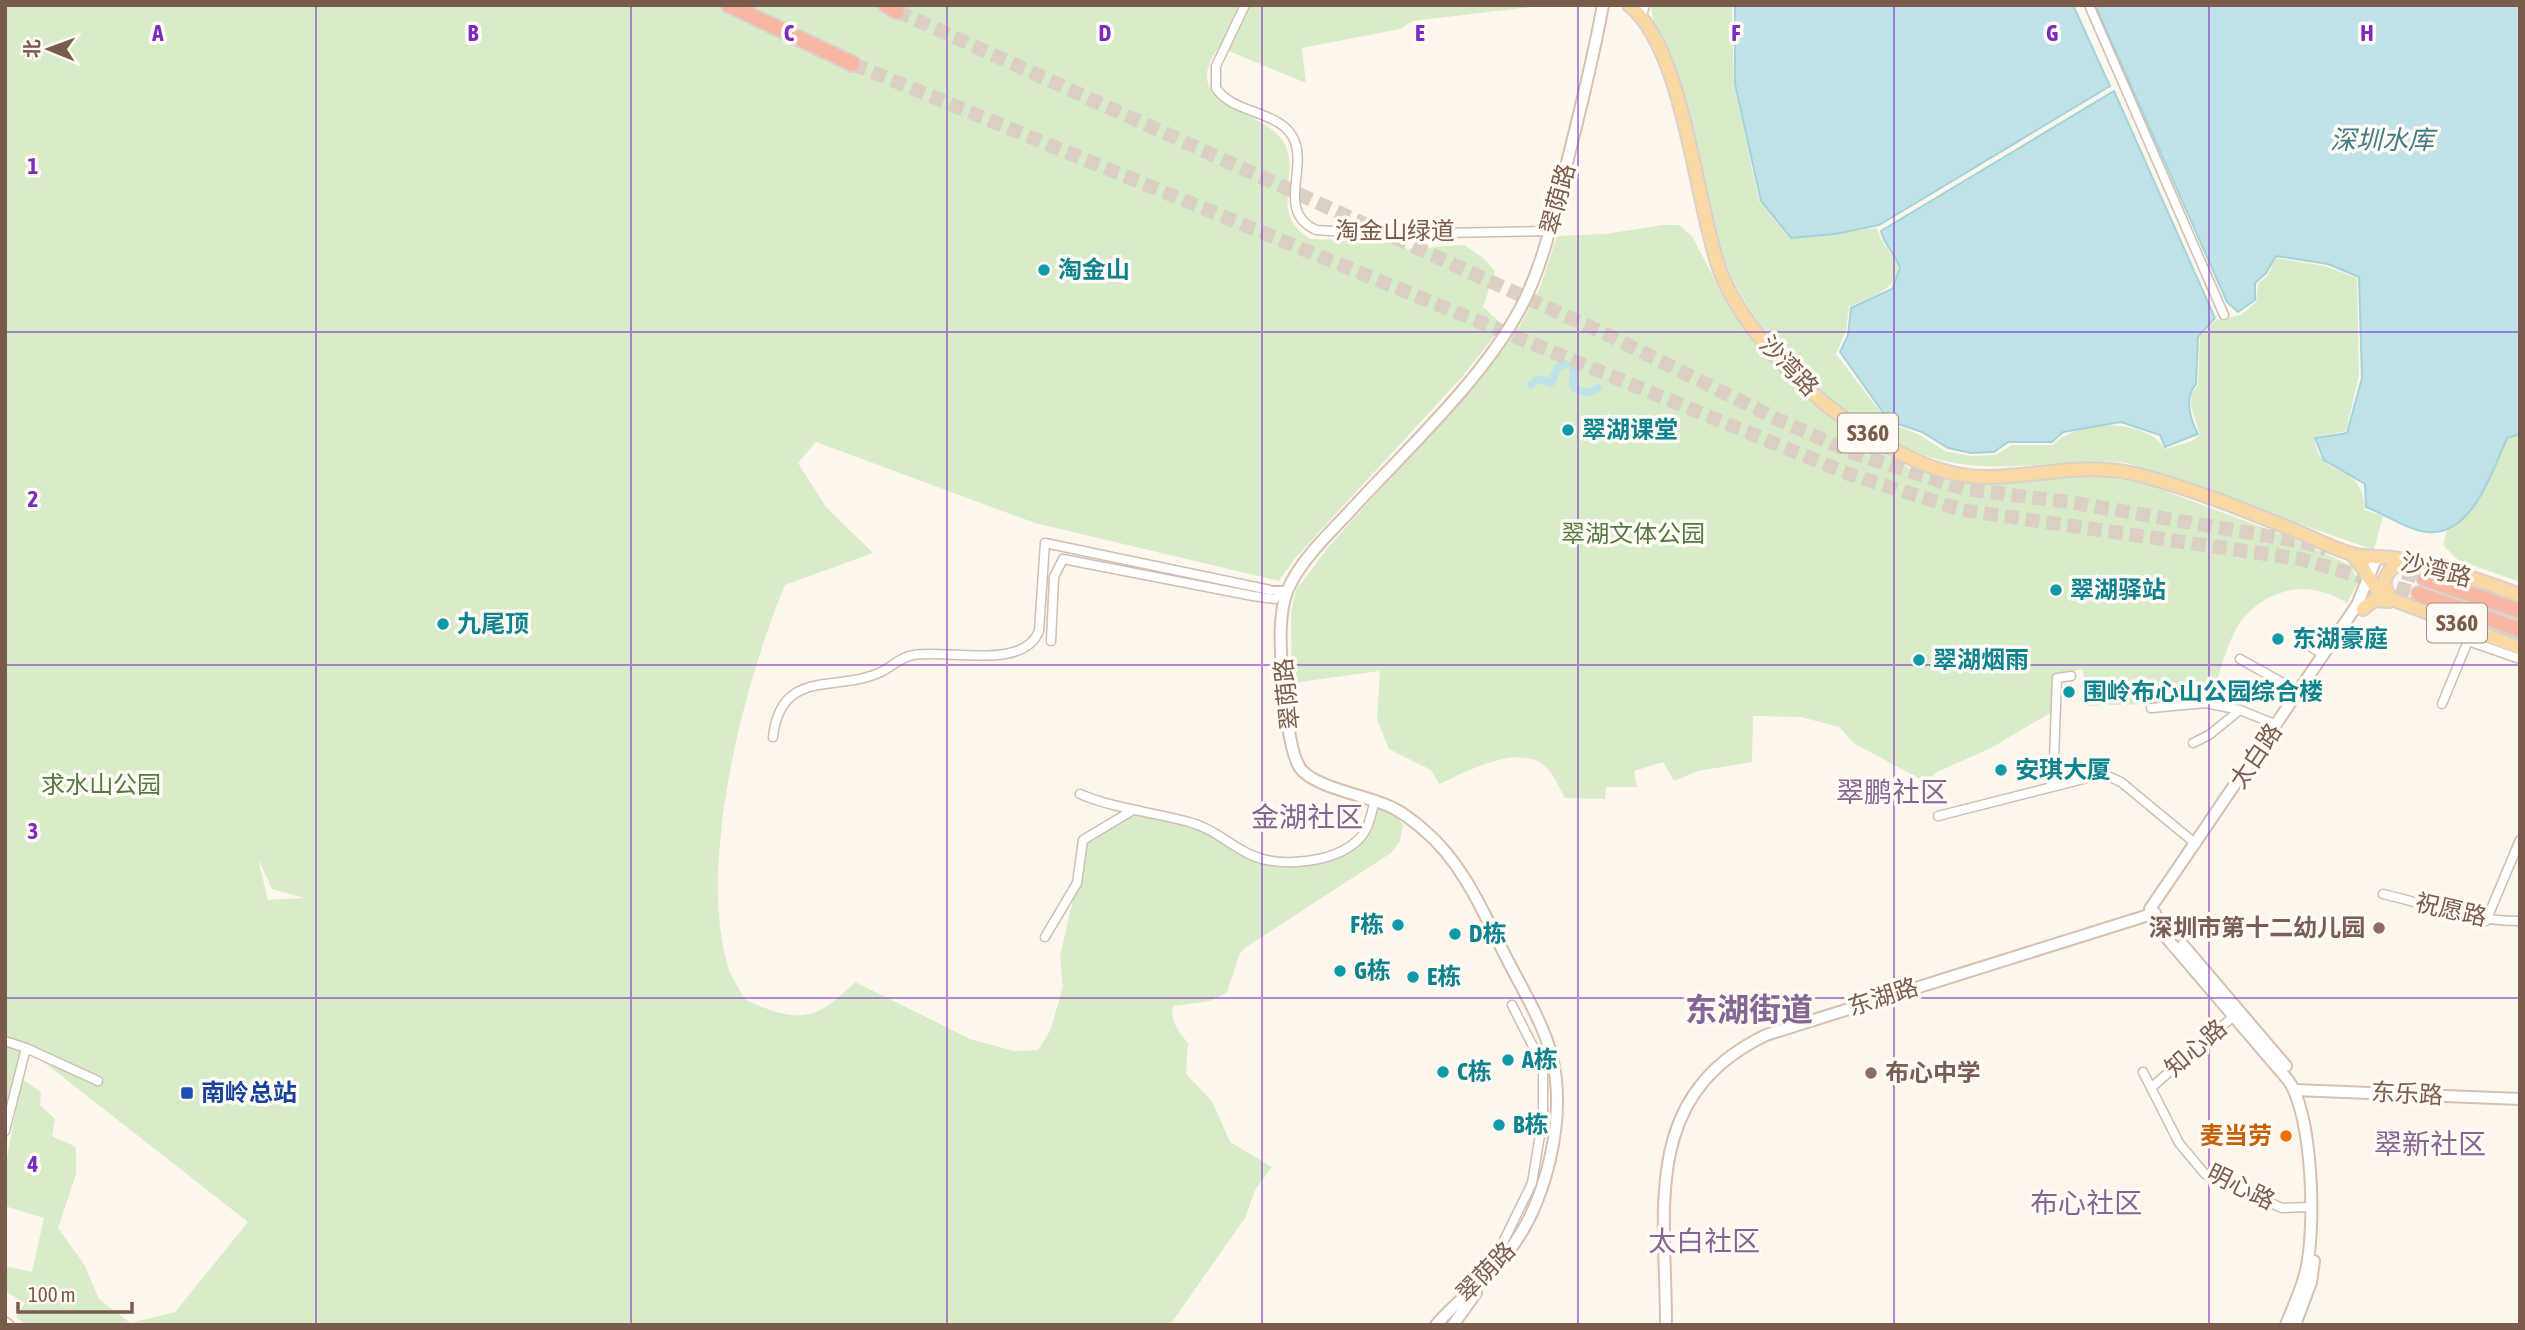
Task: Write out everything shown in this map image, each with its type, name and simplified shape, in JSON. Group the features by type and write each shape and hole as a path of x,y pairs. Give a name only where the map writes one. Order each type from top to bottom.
{"highway":[{"path":"729,5 853,64"},
{"path":"2425,579 2520,611"},
{"path":"2418,594 2520,630"}],"main road":[{"name":"沙湾路","path":"1629,5 1644,10 1674,90 1720,270 1730,292 1768,348 1818,397 1901,455 1938,470 1986,477 2065,468 2109,469 2138,474 2294,530 2350,554 2404,561 2520,595"},
{"name":"沙湾路","path":"2350,554 2361,563 2372,582 2393,601 2488,633 2520,648"},
{"path":"2393,601 2385,588 2385,577 2392,567 2404,561"},
{"path":"2363,609 2374,600 2393,601"}],"street":[{"name":"淘金山绿道","path":"1245,5 1216,66 1216,88 1228,101 1274,121 1291,135 1297,153 1294,197 1299,216 1306,226 1316,230 1380,234 1550,231"},
{"name":"翠荫路","path":"1436,1325 1505,1257 1527,1225 1544,1181 1554,1125 1556,1093 1552,1056 1538,1020 1460,873 1429,834 1394,808 1314,779 1298,765 1283,685 1282,639 1287,591 1312,553 1488,358 1529,292 1550,231 1585,93 1603,5"},
{"path":"2089,5 2224,315"},
{"path":"773,737 776,715 783,702 792,694 881,672 897,660 914,655 969,656 1010,653 1025,648 1036,640 1039,631 1045,543 1258,588 1287,591"},
{"path":"1051,641 1054,577 1063,559 1253,596 1275,599 1287,591"},
{"name":"太白路","path":"2153,914 2327,657 2363,609 2376,559"},
{"name":"太白路","path":"2327,657 2372,582"},
{"path":"2441,704 2468,641 2520,659"},
{"path":"2308,645 2327,657"},
{"path":"2240,659 2302,694"},
{"path":"2053,785 2057,678 2071,676"},
{"path":"2151,708 2206,703 2240,710 2280,727"},
{"path":"2193,743 2209,735 2240,710"},
{"name":"太白路","path":"2153,914 2152,904 2280,727"},
{"path":"1938,816 2103,774 2114,777 2196,844"},
{"path":"1080,794 1202,826 1251,855 1267,860 1299,862 1313,860 1357,841 1367,828 1375,800"},
{"path":"1045,937 1077,883 1083,840 1133,810"},
{"path":"2486,921 2520,840"},
{"name":"祝愿路","path":"2383,894 2486,921 2520,921"},
{"path":"2153,914 2298,1090 2316,1159 2315,1249 2311,1282 2295,1325"},
{"name":"东湖路","path":"1666,1325 1668,1152 1691,1097 1718,1066 1766,1035 2153,914"},
{"path":"1488,1274 1526,1199 1536,1168 1543,1126 1543,1066 1512,1005"},
{"name":"知心路","path":"2153,1086 2237,1013"},
{"path":"5,1041 98,1082"},
{"path":"5,1131 26,1048"},
{"name":"明心路","path":"2143,1072 2153,1086 2179,1143 2205,1174 2282,1208 2310,1207"},
{"path":"2286,1325 2306,1271 2310,1207 2309,1154 2298,1090"},
{"name":"东乐路","path":"2298,1090 2520,1099"},
{"path":"1453,1325 1476,1293 1473,1286"}],"green space":[{"name":"求水山公园","path":"5,5 1547,5 1413,21 1400,29 1302,48 1306,83 1219,47 1208,67 1208,82 1214,94 1226,104 1272,130 1283,141 1288,153 1290,217 1298,229 1311,239 1393,241 1408,249 1464,245 1482,257 1495,271 1483,307 1503,325 1462,377 1296,557 1279,581 1035,523 816,442 798,463 826,507 873,553 785,585 754,671 730,774 718,877 720,925 728,967 746,1000 779,1013 804,1015 828,1005 855,982 970,1039 1014,1051 1038,1050 1050,1031 1063,987 1060,956 1079,873 1080,846 1133,810 1190,822 1267,860 1313,860 1357,841 1375,807 1393,814 1403,824 1400,841 1391,853 1246,947 1240,953 1227,992 1211,1001 1173,1006 1174,1022 1188,1043 1186,1074 1212,1101 1230,1142 1272,1167 1255,1190 1245,1218 1170,1325 25,1325 16,1317 25,1303 5,1291 5,1266 32,1272 44,1218 5,1206 5,1167 22,1079 41,1092 40,1105 55,1119 52,1136 76,1147 76,1174 58,1228 84,1264 99,1299 130,1323 175,1312 248,1222 27,1049 5,1149","holes":["258,859 272,889 304,898 268,900"]},
{"path":"1651,5 1732,5 1734,84 1759,201 1790,239 1877,228 1898,266 1897,275 1893,282 1876,295 1849,307 1846,331 1836,354 1888,422 1920,435 1945,451 1971,456 1996,455 2012,445 2053,445 2077,431 2110,426 2142,431 2165,449 2192,441 2200,435 2191,407 2192,393 2198,385 2200,337 2217,319 2241,315 2256,302 2258,284 2268,275 2276,258 2325,266 2357,278 2359,375 2346,431 2314,437 2324,461 2357,483 2365,510 2383,516 2374,550 2127,463 1969,465 1931,457 1893,442 1856,420 1822,393 1790,362 1763,329 1741,294 1719,246 1680,79 1659,36"},
{"name":"翠湖文体公园","path":"1679,225 1692,236 1727,303 1778,372 1822,410 1909,468 1944,479 1985,484 2095,475 2146,484 2291,538 2352,566 2358,583 2347,603 2319,591 2305,589 2278,594 2252,609 2233,634 2216,686 2228,694 2228,704 2190,699 2174,703 2086,706 2083,669 2053,677 2052,712 1991,748 1937,772 1926,782 1855,744 1839,727 1801,717 1753,716 1752,762 1698,771 1674,781 1663,762 1634,771 1637,787 1606,787 1605,799 1565,798 1548,769 1537,761 1524,757 1494,761 1439,784 1431,770 1389,749 1377,719 1380,671 1292,683 1291,612 1296,590 1330,545 1479,379 1520,325 1540,288 1557,236 1605,234"},
{"path":"2520,434 2520,582 2458,560 2443,545 2447,530 2466,515 2485,486 2507,438"}],"water":[{"path":"1735,5 2073,5 2110,86 1879,225 1835,234 1791,238 1761,201 1735,84"},
{"name":"深圳水库","path":"2095,5 2520,5 2520,434 2507,438 2479,499 2457,524 2443,531 2420,531 2366,507 2365,484 2324,460 2315,438 2347,433 2362,378 2359,277 2328,264 2276,256 2266,273 2255,283 2255,300 2238,312 2227,302"},
{"path":"2114,91 2215,318 2198,337 2196,384 2189,402 2198,434 2165,447 2160,435 2121,422 2063,432 2052,442 2008,442 1994,452 1971,453 1948,448 1922,432 1889,421 1840,352 1848,335 1851,308 1892,289 1900,268 1881,231"}],"waterway":[{"path":"1531,385 1538,379 1551,383 1558,367 1567,364 1574,368 1573,386 1577,390 1588,393 1598,388"}],"tunnel":[{"path":"897,11 1608,335 1781,421 1856,454 1965,489 2069,502 2303,542 2326,549"},
{"path":"853,64 1849,474 1962,510 2301,559 2419,594"},
{"path":"2363,560 2425,579"}],"place":[{"name":"淘金山","path":"1044,270"},
{"name":"翠湖课堂","path":"1568,430"},
{"name":"翠湖驿站","path":"2056,590"},
{"name":"九尾顶","path":"443,624"},
{"name":"东湖豪庭","path":"2278,639"},
{"name":"翠湖烟雨","path":"1919,660"},
{"name":"围岭布心山公园综合楼","path":"2069,692"},
{"name":"安琪大厦","path":"2001,770"},
{"name":"F栋","path":"1398,925"},
{"name":"深圳市第十二幼儿园","path":"2379,928"},
{"name":"D栋","path":"1455,934"},
{"name":"G栋","path":"1340,971"},
{"name":"E栋","path":"1413,977"},
{"name":"A栋","path":"1508,1060"},
{"name":"C栋","path":"1443,1072"},
{"name":"布心中学","path":"1871,1073"},
{"name":"南岭总站","path":"187,1093"},
{"name":"B栋","path":"1499,1125"},
{"name":"麦当劳","path":"2286,1136"}],"district":[{"name":"翠鹏社区","path":"1892,792"},
{"name":"金湖社区","path":"1307,817"},
{"name":"东湖街道","path":"1749,1010"},
{"name":"翠新社区","path":"2430,1144"},
{"name":"布心社区","path":"2086,1203"},
{"name":"太白社区","path":"1704,1241"}]}
